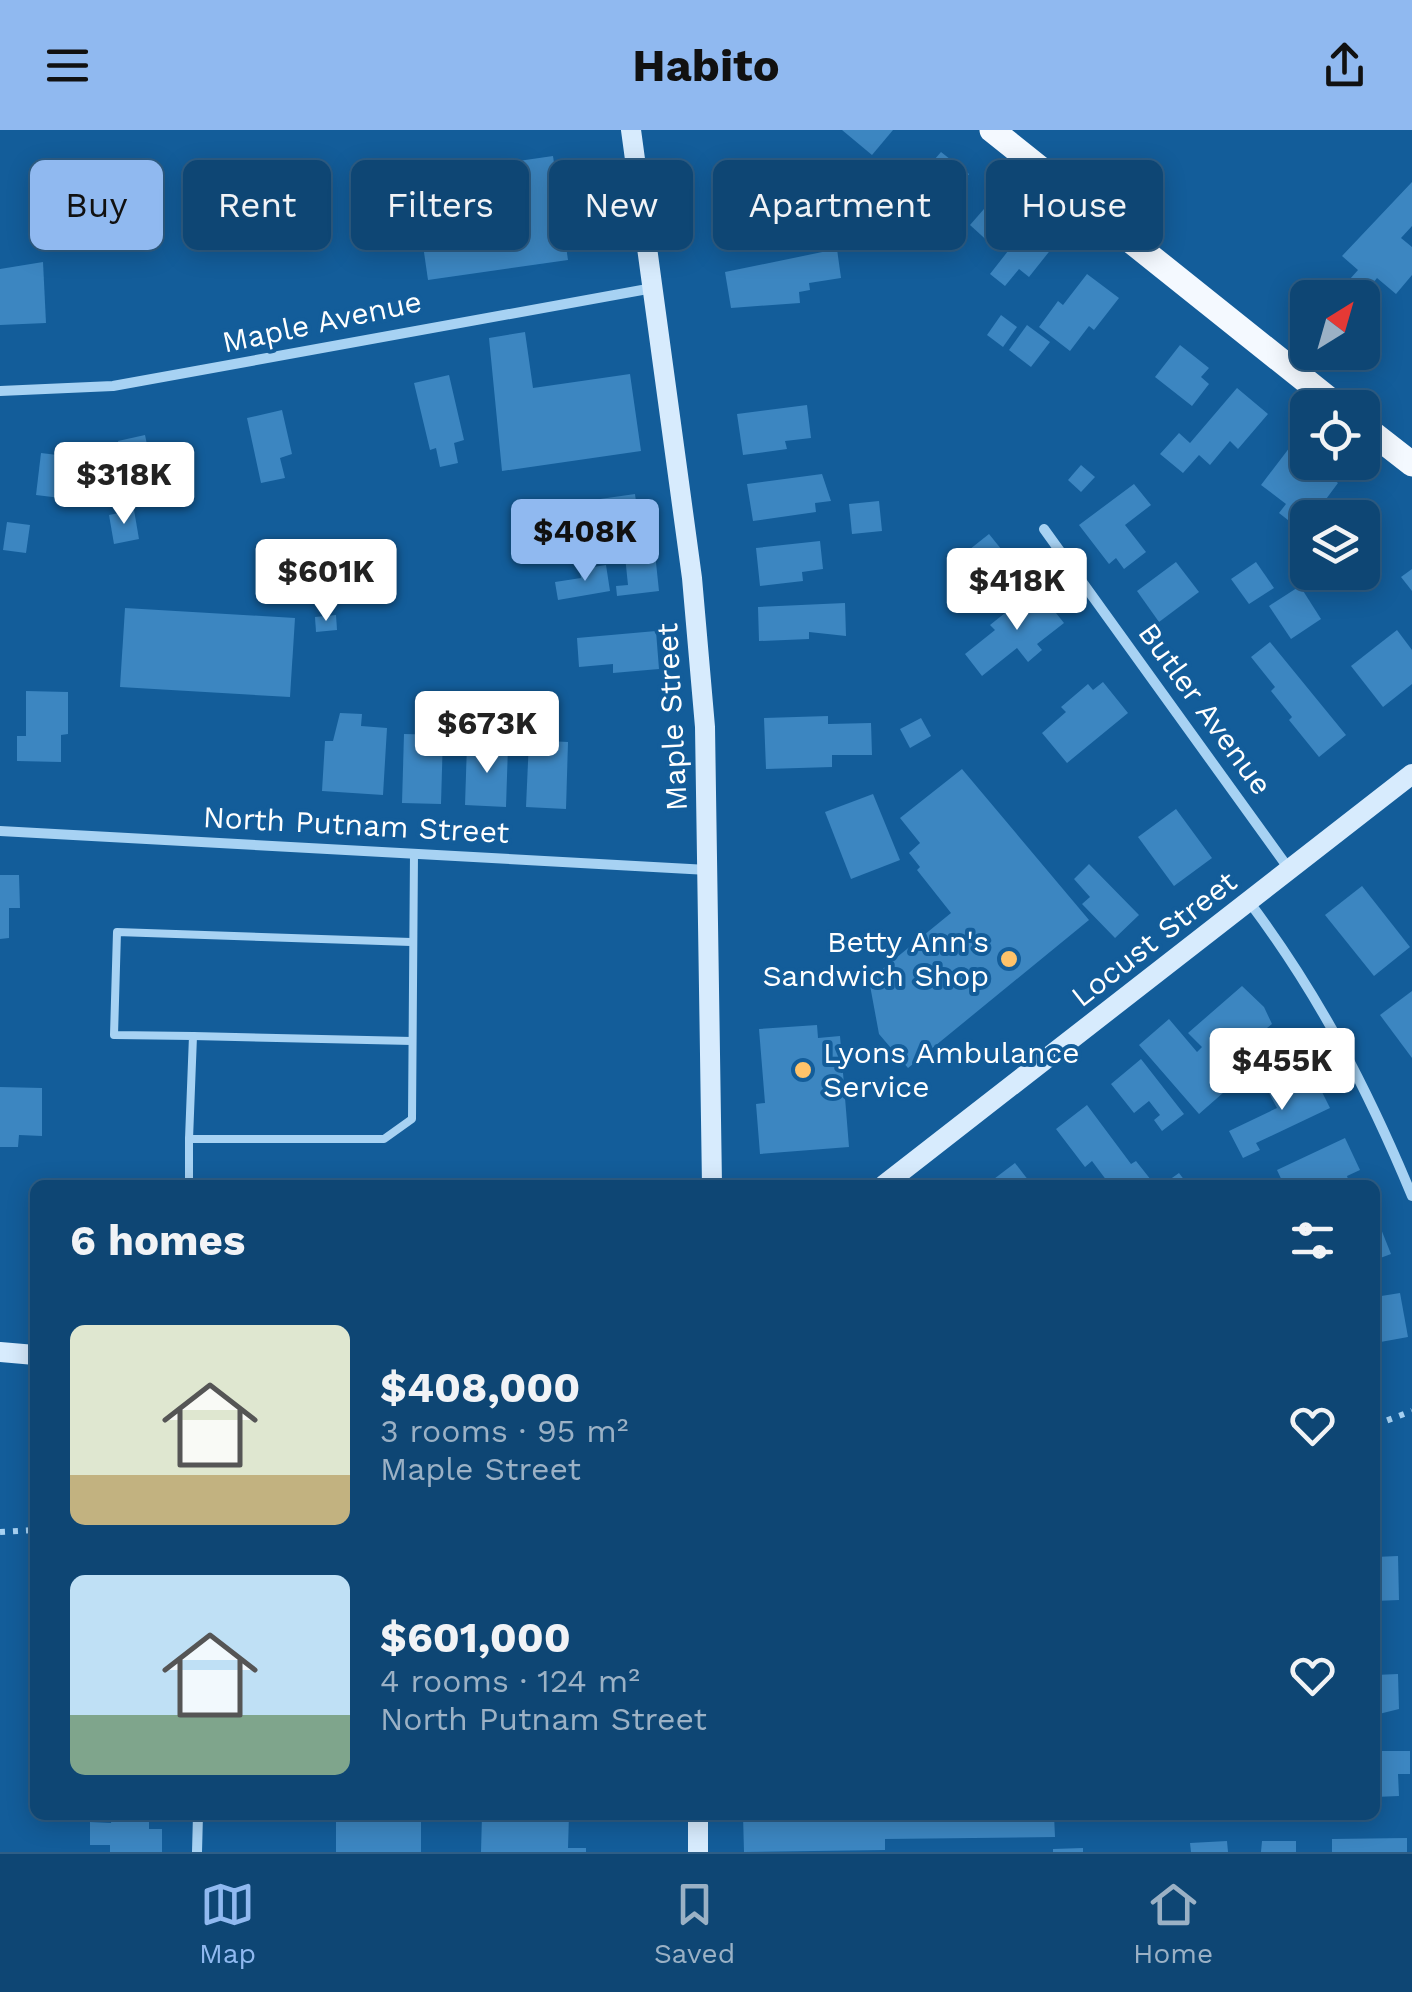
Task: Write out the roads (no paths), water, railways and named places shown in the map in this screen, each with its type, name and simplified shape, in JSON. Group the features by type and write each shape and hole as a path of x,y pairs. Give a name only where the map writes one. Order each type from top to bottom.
{"main road":[{"name":"Maple Street","path":"631,130 692,578 705,727 712,1180"},
{"path":"992,130 1317,390"},
{"path":"1380,439 1412,464"},
{"name":"Locust Street","path":"890,1180 1412,774"},
{"path":"0,1352 30,1354"},
{"path":"698,1820 698,1852"}],"street":[{"name":"Maple Avenue","path":"0,391 114,386 653,288"},
{"name":"Butler Avenue","path":"1044,529 1290,870"},
{"name":"North Putnam Street","path":"0,831 709,870"},
{"path":"1250,903 1330,1020 1358,1072 1412,1196"},
{"path":"196,1852 198,1820"}],"lane":[{"path":"189,1139 384,1140 412,1119 414,853"},
{"path":"411,942 116,932 114,1035 412,1041"},
{"path":"189,1180 193,1036"}],"place":[{"name":"Betty Ann's Sandwich Shop","path":"1009,959"},
{"name":"Lyons Ambulance Service","path":"803,1070"}]}
